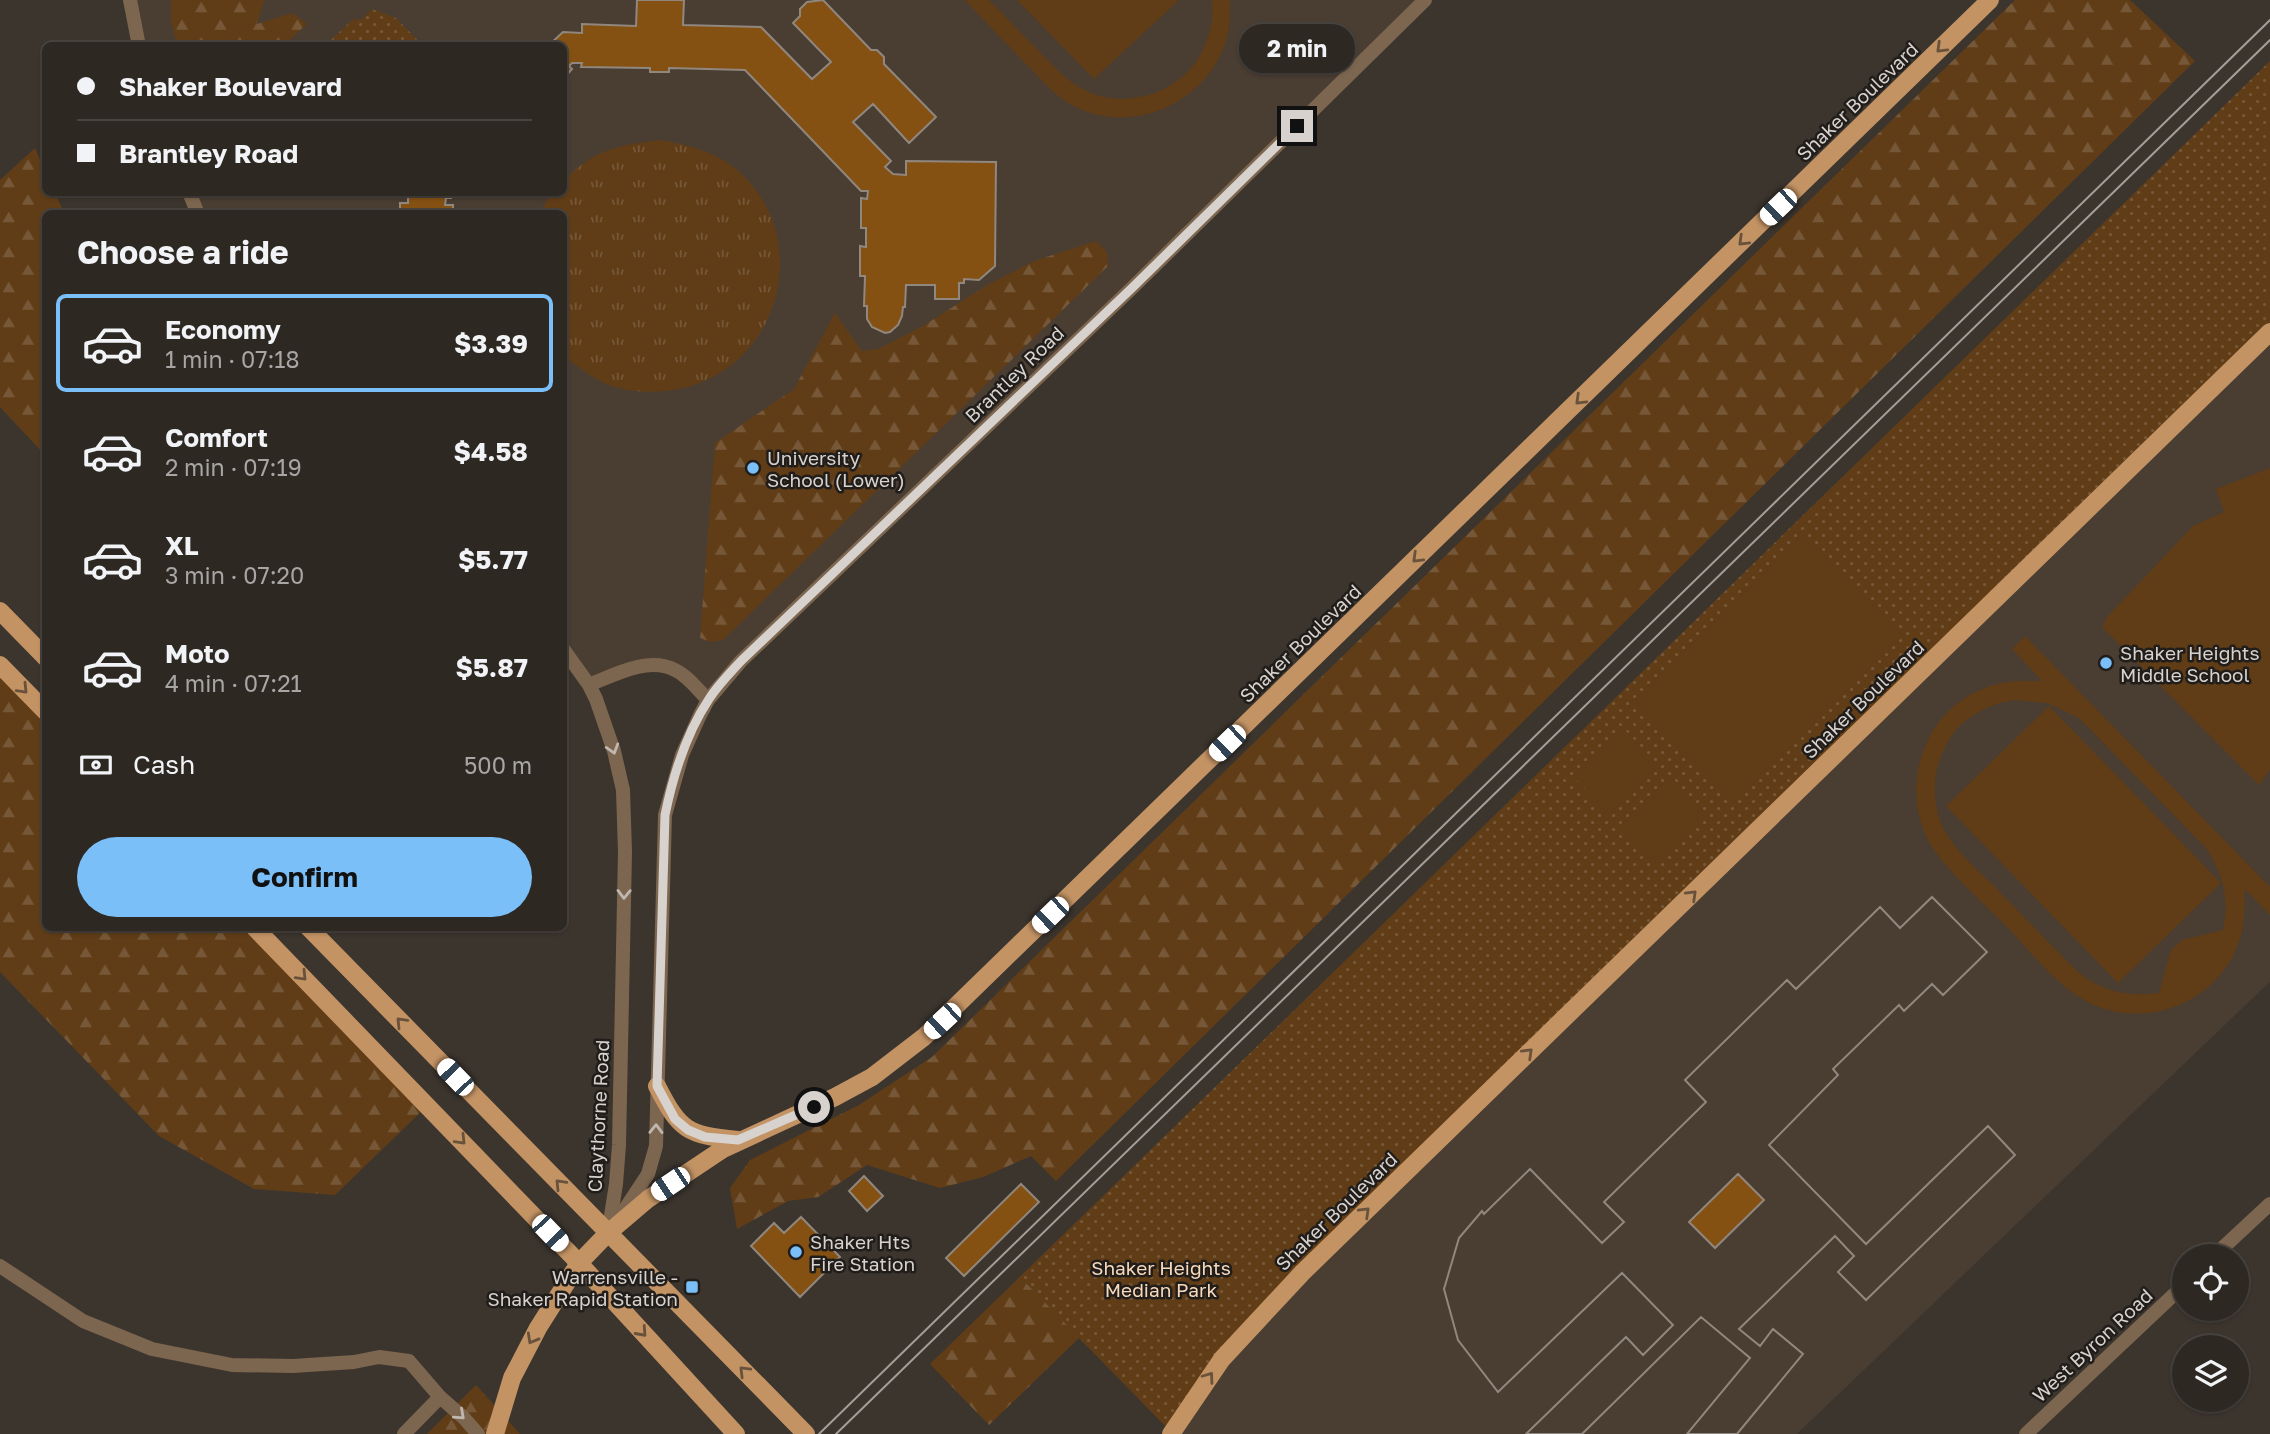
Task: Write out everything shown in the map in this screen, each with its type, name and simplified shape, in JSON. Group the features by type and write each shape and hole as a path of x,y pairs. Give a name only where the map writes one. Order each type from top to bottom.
{"main road":[{"name":"Shaker Boulevard","path":"495,1434 512,1378 524,1353 579,1263 608,1233 648,1199 738,1140 854,1087 887,1067 924,1038 1990,0"},
{"name":"Shaker Boulevard","path":"1171,1434 1222,1359 1302,1273 2270,332"},
{"path":"0,611 42,654"},
{"path":"0,665 42,708"},
{"path":"258,931 579,1263 735,1433"},
{"path":"312,931 806,1434"},
{"path":"657,1086 671,1113 688,1130 705,1137 738,1140"}],"street":[{"path":"130,0 138,42"},
{"name":"Brantley Road","path":"668,800 682,755 708,700 741,661 1133,287 1425,0"},
{"name":"Claythorne Road","path":"567,654 589,685 602,714 623,790 625,826 619,1146 608,1233"},
{"path":"589,685 637,667 659,665 678,671 708,700"},
{"name":"Claythorne Road","path":"608,1233 640,1188 652,1163 656,1146 663,832 668,800"},
{"path":"2227,1244 2270,1203"},
{"path":"0,1266 83,1321 152,1349 232,1365 293,1366 354,1362 379,1357 409,1362 478,1434"},
{"name":"West Byron Road","path":"2026,1434 2172,1296"},
{"path":"404,1434 440,1397"}],"shaded area":[{"name":"University School (Lower)","path":"130,0 1425,0 708,700 668,666 589,685 567,654 567,210 197,210 190,196 567,196 567,42 138,42"},
{"name":"Shaker Heights Middle School","path":"2270,344 2270,982 1797,1434 1182,1434 1233,1358 1285,1302"}],"green space":[{"path":"171,0 264,0 257,24 292,13 307,24 287,42 176,42 171,22"},
{"path":"965,0 989,0 1066,78 1089,92 1117,99 1140,97 1159,91 1190,70 1202,52 1210,31 1212,0 1230,0 1229,24 1218,61 1203,81 1184,97 1163,109 1139,116 1114,117 1090,113 1061,98"},
{"path":"1017,0 1179,0 1094,79"},
{"path":"2015,0 2130,0 2195,61 1056,1181 1031,1156 983,1177 940,1188 867,1165 818,1197 788,1201 737,1229 730,1188 750,1160 859,1105 932,1057"},
{"path":"372,9 396,18 419,42 329,42 352,20 362,19"},
{"name":"Shaker Heights Median Park","path":"2270,61 2270,332 1302,1273 1172,1433 1020,1277"},
{"path":"661,140 709,153 727,162 761,198 776,232 780,268 774,303 759,335 735,362 703,382 665,391 617,387 602,382 567,359 567,210 542,210 550,196 567,196 567,178 575,170 597,155 632,144"},
{"path":"35,148 42,165 42,196 56,196 63,210 42,210 42,452 0,407 0,180"},
{"path":"1096,241 1107,252 1108,266 723,640 711,642 700,638 715,443 794,389 835,313 862,351 878,349 1034,261"},
{"path":"2270,468 2270,769 2259,785 2102,627 2107,617 2193,526 2224,512 2216,489"},
{"path":"1805,534 1903,636 1734,801 1635,699"},
{"path":"2025,636 2270,887 2270,915 2246,890 2244,892 2242,931 2228,964 2215,981 2198,995 2179,1005 2137,1014 2115,1012 2081,998 2048,971 1955,875 1929,842 1920,820 1917,797 1917,774 1923,752 1946,713 1964,699 1998,684 2042,681 2012,649","holes":["2014,700 2047,703 2079,718 2206,848 2221,877 2226,908 2223,930 2182,940 2171,950 2159,993 2116,992 2078,972 1965,858 1941,823 1936,803 1936,774 1946,745 1958,728 1974,715 2004,702"]},
{"path":"0,665 42,709 42,931 258,931 428,1105 335,1195 254,1189 159,1136 0,972"},
{"path":"2049,706 2221,883 2118,983 1946,806"},
{"path":"1624,729 1659,766 1609,814 1574,777"},
{"path":"1670,776 1705,813 1655,862 1620,825"},
{"path":"1258,1046 1156,1416 1079,1338 989,1425 930,1364"},
{"path":"476,1385 520,1434 427,1434"}],"building":[{"path":"637,0 684,0 683,25 761,27 812,79 831,62 793,23 807,2 823,0 871,50 877,50 884,57 884,64 936,117 909,143 873,104 853,122 891,161 885,167 893,174 906,175 906,161 996,162 995,266 979,280 964,279 964,283 959,283 959,299 935,299 935,285 906,285 905,307 898,325 885,333 872,327 867,319 867,306 864,306 865,276 860,276 860,246 866,247 866,228 861,228 861,198 867,199 868,191 861,191 745,70 669,68 669,72 650,72 650,68 581,67 582,63 572,63 569,66 572,69 567,75 567,42 552,42 563,32 582,33 582,24 636,26"},
{"path":"451,196 446,198 445,205 453,205 453,210 400,210 400,203 408,203 408,197"},
{"path":"1932,897 1987,952 1943,995 1932,984 1904,1011 1899,1005 1833,1069 1838,1075 1769,1145 1866,1244 1988,1126 2015,1155 1866,1300 1838,1272 1854,1256 1835,1236 1739,1329 1760,1346 1773,1329 1803,1354 1737,1434 1687,1434 1750,1358 1701,1317 1582,1434 1526,1434 1626,1337 1643,1355 1673,1325 1622,1273 1498,1392 1458,1340 1444,1289 1459,1238 1482,1211 1484,1214 1530,1169 1602,1243 1624,1222 1604,1202 1706,1102 1685,1080 1787,980 1796,989 1880,907 1900,928","holes":["1738,1174 1764,1200 1715,1248 1689,1222"]},
{"path":"1932,897 1987,952 1943,995 1932,984 1904,1011 1899,1005 1833,1069 1838,1075 1769,1145 1866,1244 1988,1126 2015,1155 1866,1300 1838,1272 1854,1256 1835,1236 1739,1329 1760,1346 1773,1329 1803,1354 1737,1434 1687,1434 1750,1358 1701,1317 1582,1434 1526,1434 1626,1337 1643,1355 1673,1325 1622,1273 1498,1392 1458,1340 1444,1289 1459,1238 1482,1211 1484,1214 1530,1169 1602,1243 1624,1222 1604,1202 1706,1102 1685,1080 1787,980 1796,989 1880,907 1900,928"},
{"path":"864,1176 883,1196 867,1211 849,1191"},
{"path":"1021,1184 1039,1202 964,1276 946,1258"},
{"name":"Shaker Hts Fire Station","path":"801,1217 840,1257 800,1297 751,1246 774,1223 784,1233"}],"tram line":[{"path":"819,1434 2270,20"},
{"path":"836,1434 2270,40"}],"place":[{"name":"University School (Lower)","path":"753,468"},
{"name":"Shaker Heights Middle School","path":"2106,663"},
{"name":"Shaker Hts Fire Station","path":"796,1252"},
{"name":"Warrensville - Shaker Rapid Station","path":"692,1287"}],"route":[{"path":"814,1107 738,1140 705,1137 688,1130 675,1119 657,1086 663,832 673,782 693,730 708,700 741,661 1133,287 1297,126"}]}
